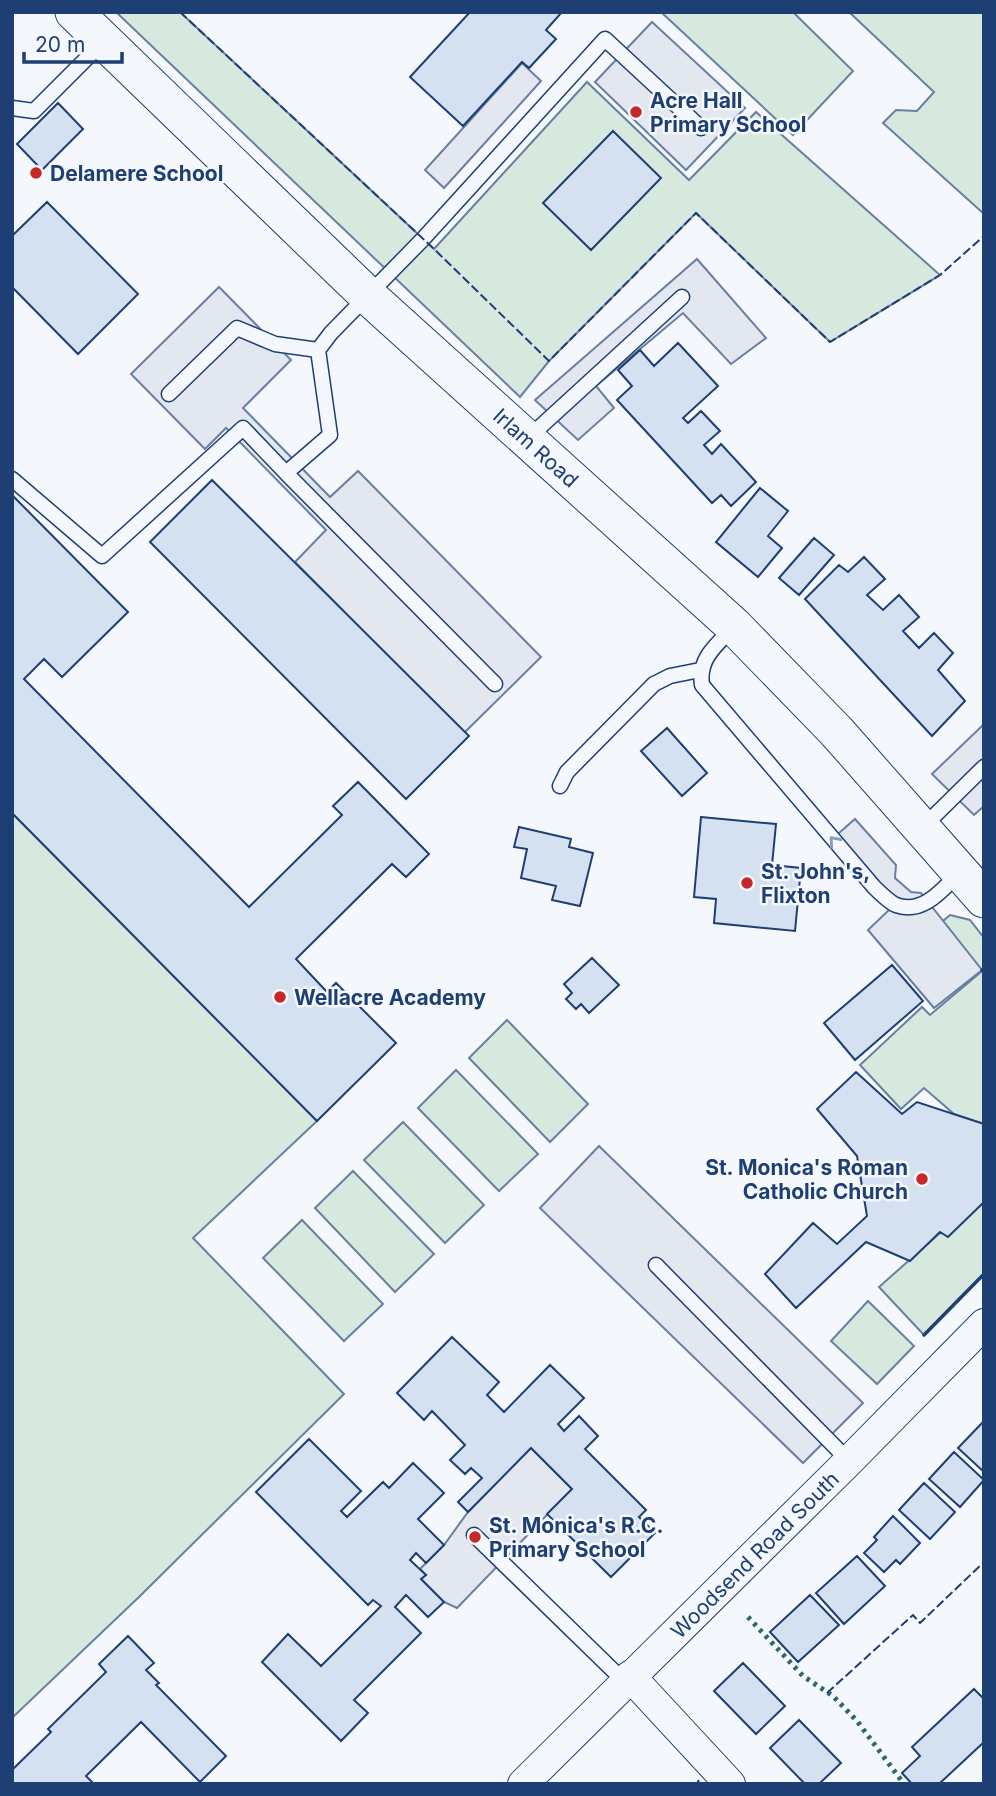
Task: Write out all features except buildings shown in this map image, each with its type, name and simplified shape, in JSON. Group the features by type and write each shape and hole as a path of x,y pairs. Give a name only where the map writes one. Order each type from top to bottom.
{"street":[{"name":"Irlam Road","path":"74,12 368,296 734,626 837,732 984,899"},
{"name":"Woodsend Road South","path":"523,1784 984,1324"},
{"path":"628,1679 730,1784"}],"lane":[{"path":"318,350 605,39 701,128"},
{"path":"12,108 34,111 103,41"},
{"path":"526,439 682,298"},
{"path":"169,394 237,328 275,344 318,350"},
{"path":"286,472 330,435 318,350"},
{"path":"12,479 102,556 243,428 495,684"},
{"path":"734,626 712,651 700,670 702,685 874,887 896,905 912,906 931,901 960,872"},
{"path":"561,786 566,772 654,684 670,676 700,670"},
{"path":"922,828 984,767"},
{"path":"656,1265 849,1461"},
{"path":"474,1535 628,1679"}],"shaded area":[{"path":"116,12 180,12 434,249 587,82 689,180 756,112 940,275 830,342 696,213 549,361 520,397"},
{"path":"661,12 793,12 853,71 793,135"},
{"path":"849,12 984,12 984,214 883,123 896,110 917,111 934,92"},
{"path":"652,22 745,108 686,170 595,82"},
{"path":"522,63 541,81 444,188 425,170"},
{"path":"697,259 766,338 731,364 683,313 596,386 614,408 578,440 535,400"},
{"path":"219,287 291,360 243,408 330,497 358,471 541,657 464,733 295,562 326,530 226,428 205,449 131,374"},
{"path":"984,724 984,806 974,815 932,774"},
{"path":"12,813 317,1121 193,1238 344,1394 12,1718"},
{"path":"855,819 896,865 895,878 911,892 921,893 982,970 934,1008 868,930 890,909 831,840"},
{"path":"950,915 970,920 984,938 984,1124 954,1114 924,1088 901,1109 860,1065 922,1007 930,1015 982,971 943,921"},
{"path":"507,1020 588,1104 550,1142 469,1058"},
{"path":"456,1070 538,1154 499,1191 418,1108"},
{"path":"403,1122 484,1205 445,1243 364,1160"},
{"path":"599,1146 863,1403 803,1463 540,1208"},
{"path":"353,1171 434,1254 395,1292 315,1208"},
{"path":"984,1194 984,1274 924,1335 879,1287"},
{"path":"302,1220 383,1304 344,1341 263,1258"},
{"path":"868,1301 914,1346 877,1384 831,1341"},
{"path":"531,1448 572,1489 457,1608 444,1602 421,1579 426,1575 420,1569 444,1545 468,1512"}],"hedge":[{"path":"748,1617 803,1676 833,1696 857,1721 901,1780"}],"fence":[{"path":"180,12 434,249 549,361 696,213 830,342 940,275 984,236"},
{"path":"827,1693 913,1615 920,1623 984,1562"},
{"path":"697,1784 699,1780"}],"wall":[{"path":"924,1335 984,1274"}],"place":[{"name":"Acre Hall Primary School","path":"636,112"},
{"name":"Delamere School","path":"36,173"},
{"name":"St. John's, Flixton","path":"747,883"},
{"name":"Wellacre Academy","path":"280,997"},
{"name":"St. Monica's Roman Catholic Church","path":"922,1179"},
{"name":"St. Monica's R.C. Primary School","path":"475,1537"}]}
